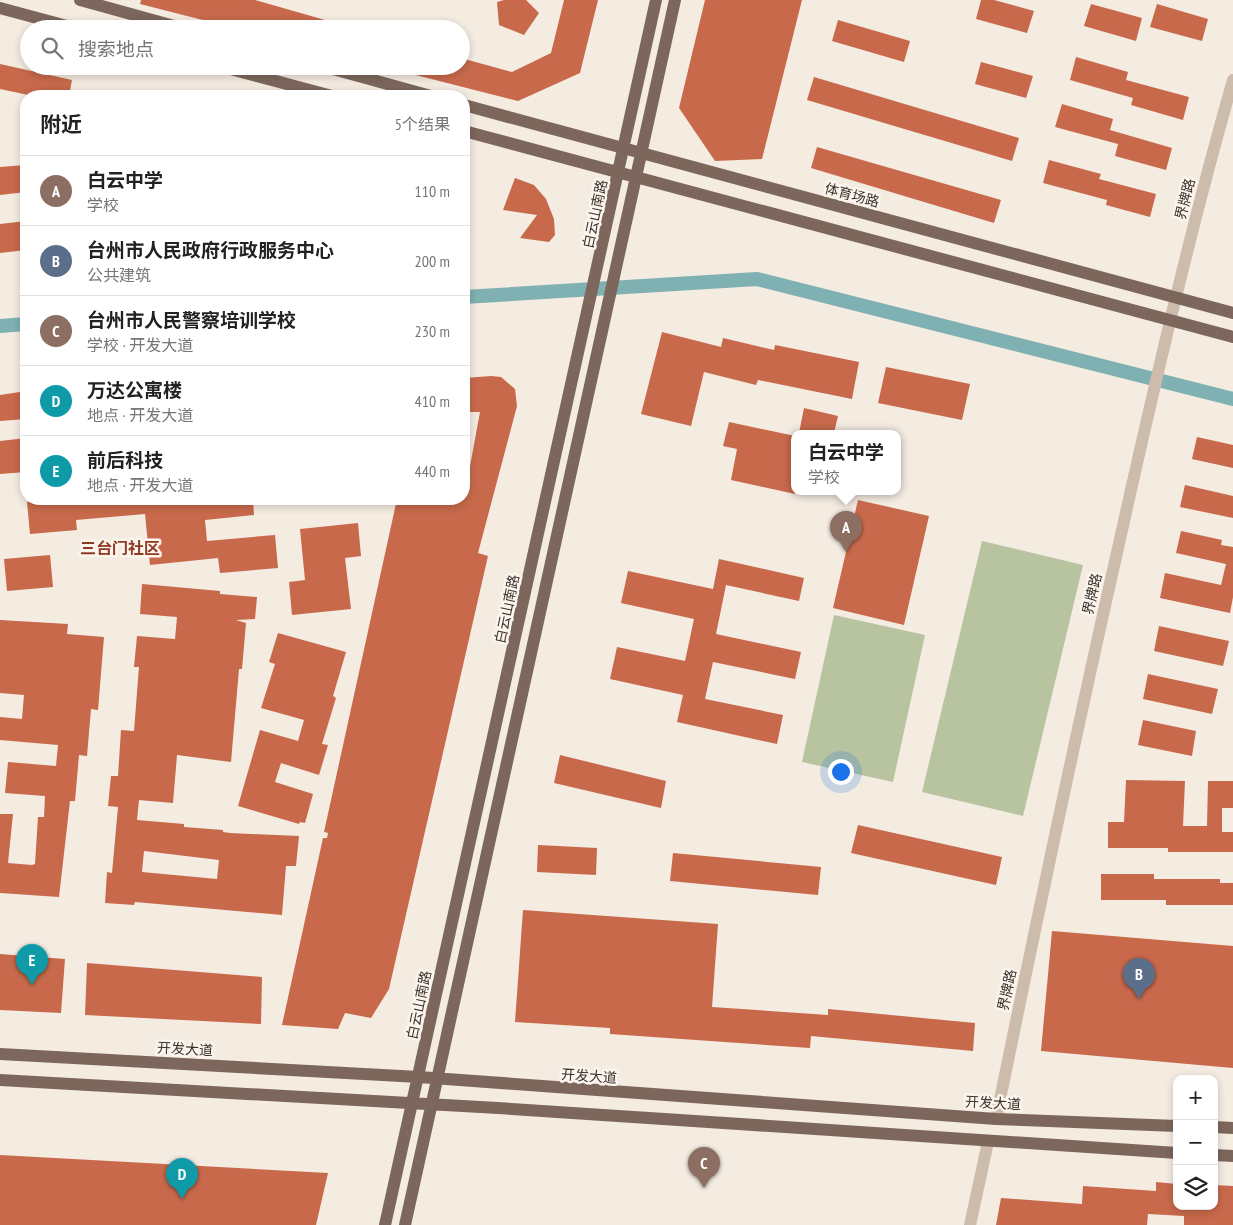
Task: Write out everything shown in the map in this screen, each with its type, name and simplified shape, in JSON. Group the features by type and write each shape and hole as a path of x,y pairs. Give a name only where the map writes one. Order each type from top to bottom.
{"main road":[{"path":"80,0 152,20"},
{"name":"白云山南路","path":"385,1225 599,265 656,0"},
{"path":"405,1225 435,1079 675,0"},
{"path":"0,8 45,20"},
{"path":"253,75 309,90"},
{"path":"355,75 409,90"},
{"name":"体育场路","path":"470,107 1233,313"},
{"path":"470,133 1233,337"},
{"name":"开发大道","path":"0,1054 419,1077 996,1119 1173,1126"},
{"path":"0,1080 430,1105 1173,1153"},
{"path":"1218,1127 1233,1128"},
{"path":"1218,1155 1233,1156"}],"street":[{"name":"界牌路","path":"996,1119 1069,766 1170,320 1233,80"},
{"path":"970,1225 988,1142"}],"green space":[{"path":"982,541 1083,565 1023,816 922,792"},
{"path":"834,615 925,635 893,782 802,762"}],"building":[{"path":"141,0 255,0 325,20 203,20 140,4"},
{"path":"504,0 526,0 539,13 524,35 499,25 497,2"},
{"path":"564,0 598,0 580,73 518,101 416,75 470,75 470,60 512,72 551,53"},
{"path":"705,0 802,0 762,159 715,161 679,108"},
{"path":"981,0 994,0 1034,11 1027,33 976,19"},
{"path":"1091,4 1142,18 1136,41 1084,26"},
{"path":"1157,4 1208,19 1202,41 1150,27"},
{"path":"838,20 910,41 904,62 832,41"},
{"path":"1076,57 1128,72 1126,80 1189,97 1183,120 1131,105 1133,98 1070,80"},
{"path":"981,62 1033,76 1026,98 975,84"},
{"path":"0,64 20,68 20,75 50,75 72,80 70,90 20,90 20,93 0,89"},
{"path":"814,77 1019,138 1012,161 807,100"},
{"path":"1062,104 1113,119 1110,130 1172,148 1166,170 1115,156 1118,144 1055,127"},
{"path":"817,147 1001,200 994,223 811,168"},
{"path":"1049,160 1101,174 1099,179 1156,194 1150,217 1106,205 1107,200 1043,183"},
{"path":"20,165 20,193 0,195 0,167"},
{"path":"515,178 534,185 546,199 554,219 555,235 549,242 520,238 537,215 503,210"},
{"path":"20,222 20,251 0,253 0,224"},
{"path":"662,332 721,347 723,338 774,350 775,345 859,362 852,399 758,380 756,385 704,372 691,426 641,414"},
{"path":"886,367 970,384 962,420 878,403"},
{"path":"501,377 515,389 517,406 478,553 488,556 389,989 371,1018 345,1013 338,1029 282,1025 323,838 327,838 328,833 324,832 396,505 470,505 470,466 480,412 470,412 470,378"},
{"path":"20,392 20,419 0,421 0,395"},
{"path":"804,408 838,416 835,430 800,430"},
{"path":"729,422 791,435 791,493 731,480 737,449 723,446"},
{"path":"1197,437 1233,445 1233,468 1192,459"},
{"path":"20,439 20,472 0,474 0,441"},
{"path":"1185,485 1233,496 1233,518 1180,507"},
{"path":"858,500 929,516 904,625 833,608"},
{"path":"27,505 253,505 254,515 205,520 207,541 275,535 278,568 220,573 218,558 150,565 145,514 76,520 77,530 30,534"},
{"path":"358,523 361,556 345,558 351,609 292,615 289,582 305,580 300,529"},
{"path":"1181,531 1222,540 1221,545 1233,547 1233,597 1230,613 1160,598 1165,573 1221,585 1226,564 1176,553"},
{"path":"50,555 53,587 7,591 4,559"},
{"path":"719,559 804,578 799,601 726,585 716,634 801,652 795,679 713,662 705,699 783,715 777,744 677,722 683,695 610,679 617,647 685,661 694,619 621,603 628,571 713,589"},
{"path":"142,584 220,591 220,594 257,597 255,619 236,620 246,623 242,669 239,669 231,762 177,755 173,803 139,800 137,820 184,824 184,827 223,830 223,832 230,833 299,836 296,866 286,866 282,915 135,902 134,905 105,903 107,872 112,873 118,807 108,806 111,776 118,776 121,730 134,731 139,667 134,667 137,636 175,639 177,617 140,614","holes":["144,851 219,860 217,879 142,872"]},
{"path":"0,620 68,624 67,634 104,637 98,710 91,709 87,756 79,755 75,801 70,801 59,897 0,893 0,814 13,814 8,863 32,865 35,864 38,817 44,817 45,796 5,793 8,762 56,766 58,745 0,740 0,717 22,719 24,695 0,693"},
{"path":"1159,626 1229,641 1223,666 1154,651"},
{"path":"278,633 346,652 333,696 336,698 322,744 328,745 319,775 281,763 275,782 313,794 305,823 300,822 299,824 238,806 260,730 298,741 304,720 261,708 275,664 269,662"},
{"path":"1148,674 1218,689 1212,714 1143,699"},
{"path":"1143,720 1196,731 1192,756 1138,745"},
{"path":"560,755 666,781 661,808 554,783"},
{"path":"1126,780 1185,781 1183,826 1207,826 1208,781 1233,781 1233,808 1222,808 1222,832 1233,832 1233,852 1168,852 1168,848 1108,848 1108,822 1124,822"},
{"path":"858,825 1002,857 996,885 851,853"},
{"path":"538,845 597,848 596,875 537,872"},
{"path":"673,853 821,867 818,895 670,881"},
{"path":"1101,874 1154,874 1154,879 1220,879 1220,883 1233,883 1233,905 1166,905 1166,900 1101,900"},
{"path":"523,910 718,924 712,1007 828,1015 828,1009 975,1023 973,1051 811,1036 810,1048 610,1034 610,1028 515,1022"},
{"path":"1052,931 1233,946 1233,1068 1041,1051"},
{"path":"0,954 65,959 61,1013 0,1010"},
{"path":"87,963 262,977 261,1024 85,1015"},
{"path":"0,1155 328,1173 316,1225 0,1225"},
{"path":"1156,1182 1173,1184 1173,1210 1218,1210 1218,1185 1233,1186 1233,1225 1184,1225 1184,1216 1148,1214 1147,1225 996,1225 1001,1198 1082,1204 1083,1186 1156,1191"}],"waterway":[{"path":"470,297 757,279 1233,399"},
{"path":"0,326 20,324"}],"place":[{"name":"白云中学","path":"846,552"},
{"name":"前后科技","path":"32,985"},
{"name":"台州市人民政府行政服务中心","path":"1139,999"},
{"name":"台州市人民警察培训学校","path":"704,1188"},
{"name":"万达公寓楼","path":"182,1199"}],"district":[{"name":"三台门社区","path":"120,548"}]}
